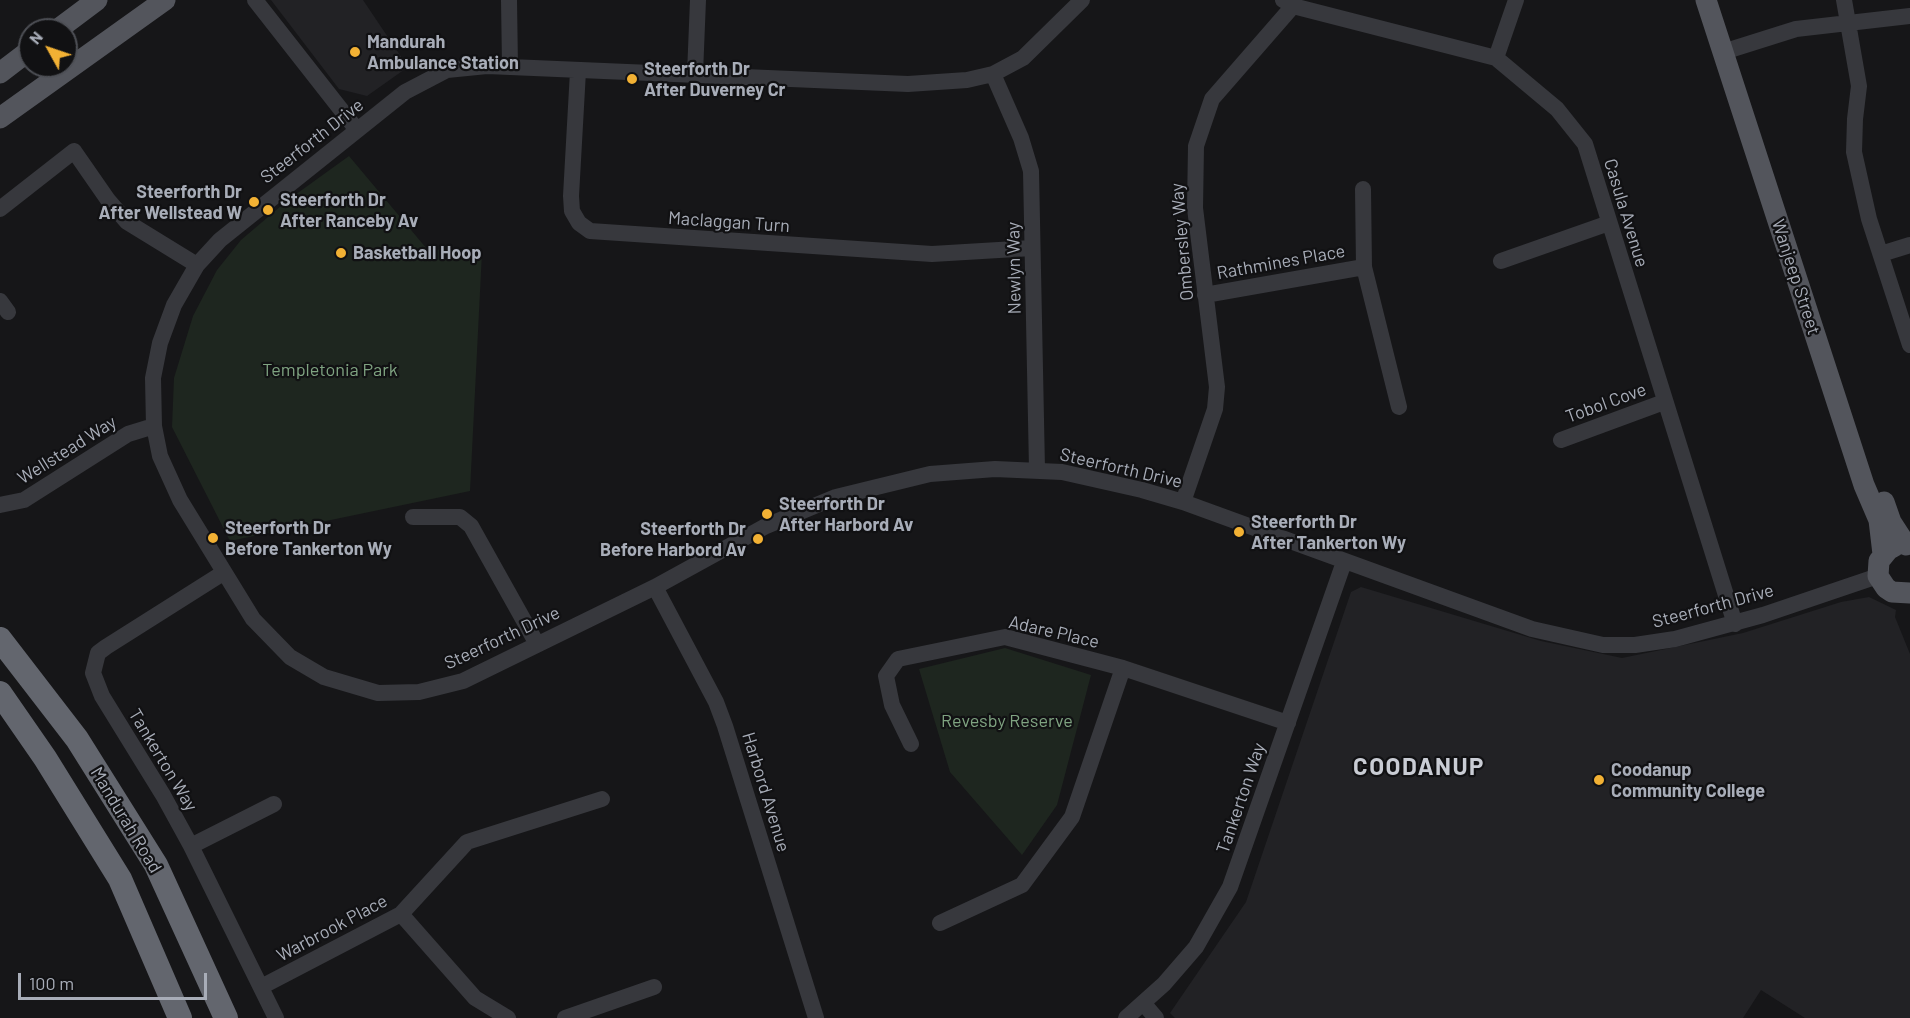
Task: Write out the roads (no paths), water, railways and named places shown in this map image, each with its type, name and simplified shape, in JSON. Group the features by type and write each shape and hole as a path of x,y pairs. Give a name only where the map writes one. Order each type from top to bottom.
{"highway":[{"name":"Mandurah Road","path":"0,639 77,739 156,865 226,1018"},
{"name":"Mandurah Road","path":"0,693 45,758 120,879 180,1018"}],"main road":[{"path":"73,18 97,0"},
{"path":"0,118 165,0"},
{"name":"Wanjeep Street","path":"1706,0 1728,50 1891,522 1908,546"},
{"name":"Wanjeep Street","path":"1719,0 1728,50 1864,485 1878,520 1883,554"},
{"path":"0,73 18,59"},
{"path":"1906,599 1886,588 1878,576 1877,568 1883,554 1894,546 1908,546"}],"street":[{"path":"255,0 357,130"},
{"path":"509,0 510,66"},
{"path":"694,74 698,0"},
{"name":"Steerforth Drive","path":"1082,0 1035,48 1012,65 993,74 937,84 578,71 510,66 465,67 435,74 415,84 230,231 197,265 174,305 160,343 153,378 154,426 160,456 168,475 223,573 263,632 290,657 324,677 360,690 378,693 419,692 452,684 655,587 766,526 836,496 957,470 1037,469 1096,479 1183,502 1532,629 1603,645 1635,645 1675,639 1735,624 1878,576"},
{"path":"1497,58 1516,0"},
{"path":"1844,0 1850,23 1859,86 1854,152 1881,254 1910,345"},
{"name":"Casula Avenue","path":"1288,3 1497,58 1557,109 1585,144 1735,624"},
{"name":"Ombersley Way","path":"1183,502 1215,409 1217,387 1195,208 1196,146 1212,99 1288,3"},
{"path":"1728,50 1796,29 1910,16"},
{"name":"Maclaggan Turn","path":"578,71 572,211 579,223 590,231 932,254 1032,248"},
{"name":"Newlyn Way","path":"993,74 1021,138 1030,171 1037,469"},
{"path":"0,209 74,151 108,200 127,222 197,265"},
{"name":"Rathmines Place","path":"1363,189 1364,267 1399,407"},
{"path":"1501,261 1609,223"},
{"path":"1881,254 1910,245"},
{"name":"Rathmines Place","path":"1205,295 1364,267"},
{"name":"Tobol Cove","path":"1561,440 1664,402"},
{"name":"Wellstead Way","path":"0,505 24,500 128,434 154,426"},
{"path":"412,517 460,517 471,526 537,644"},
{"name":"Tankerton Way","path":"1126,1018 1144,1004 1196,947 1220,910 1344,562"},
{"name":"Tankerton Way","path":"223,573 105,647 98,653 93,674 102,696 159,787 191,846 276,1018"},
{"name":"Harbord Avenue","path":"655,587 716,702 725,726 816,1018"},
{"name":"Adare Place","path":"911,744 892,705 886,676 898,660 1005,637 1123,668 1288,723"},
{"path":"940,923 1022,885 1072,817 1123,668"},
{"name":"Warbrook Place","path":"261,987 401,914 467,842 602,799"},
{"path":"191,846 274,804"},
{"path":"401,914 475,998 508,1018"},
{"path":"565,1018 654,987"},
{"path":"1144,1004 1156,1018"}],"place":[{"name":"Mandurah Ambulance Station","path":"355,52"},
{"name":"Steerforth Dr After Duverney Cr","path":"632,79"},
{"name":"Steerforth Dr After Wellstead W","path":"254,202"},
{"name":"Steerforth Dr After Ranceby Av","path":"268,210"},
{"name":"Basketball Hoop","path":"341,253"},
{"name":"Steerforth Dr After Harbord Av","path":"767,514"},
{"name":"Steerforth Dr After Tankerton Wy","path":"1239,532"},
{"name":"Steerforth Dr Before Tankerton Wy","path":"213,538"},
{"name":"Steerforth Dr Before Harbord Av","path":"758,539"},
{"name":"Coodanup Community College","path":"1599,780"}],"district":[{"name":"COODANUP","path":"1419,767"}],"park label":[{"name":"Templetonia Park","path":"330,370"},
{"name":"Revesby Reserve","path":"1007,721"}]}
